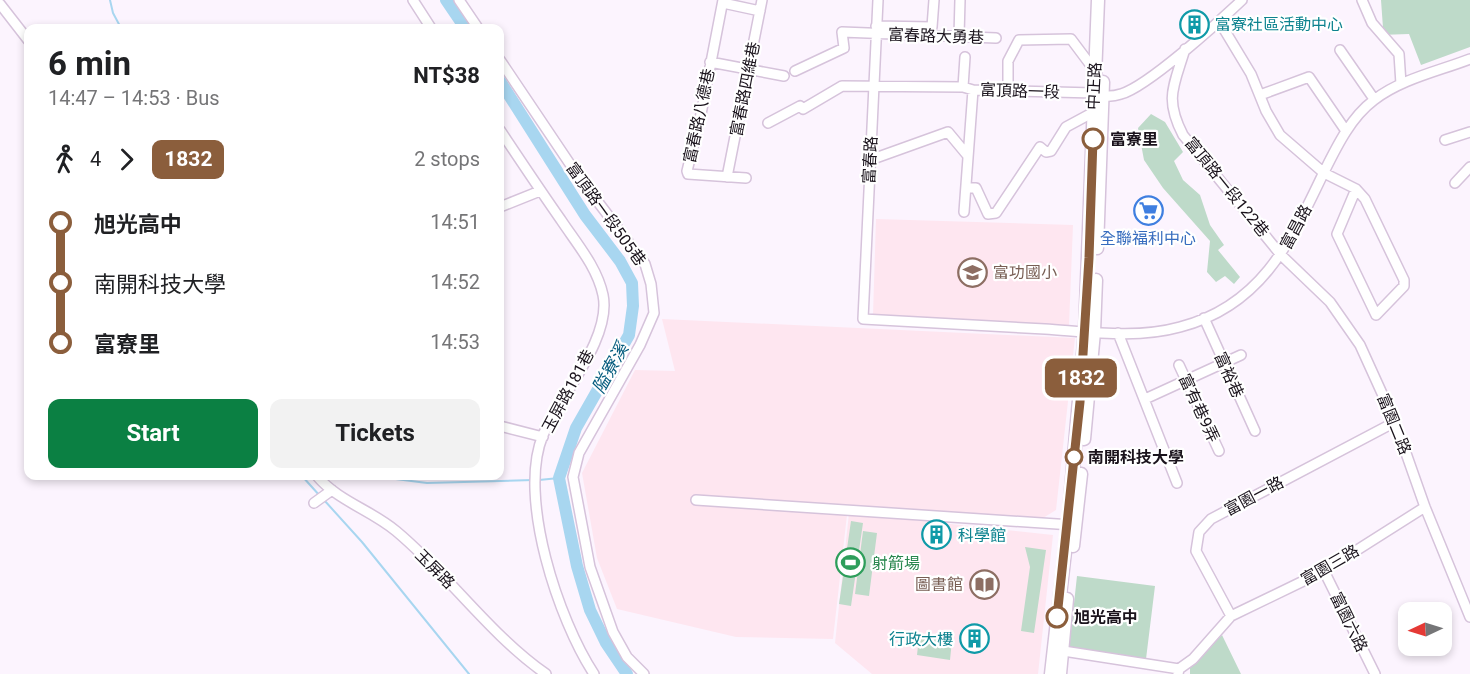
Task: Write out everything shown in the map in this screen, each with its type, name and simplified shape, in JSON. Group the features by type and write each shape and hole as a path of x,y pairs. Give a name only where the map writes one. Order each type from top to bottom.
{"main road":[{"name":"中正路","path":"1089,332 1092,113 1098,95 1095,71 1098,0"},
{"name":"中正路","path":"1051,674 1058,650 1073,525 1089,332 1098,95 1106,0"},
{"name":"中正路","path":"1058,650 1060,674"}],"street":[{"path":"413,0 428,24"},
{"path":"459,0 475,24"},
{"name":"富春路四維巷","path":"727,177 762,0"},
{"name":"富春路","path":"863,319 878,0"},
{"path":"795,71 844,48 842,32 932,27 934,0"},
{"path":"959,36 960,0"},
{"name":"富頂路一段","path":"768,123 800,106 803,109 842,86 873,85 1098,95 1123,94 1185,49 1242,0"},
{"path":"1362,0 1372,23 1399,54 1401,84"},
{"path":"723,1 760,11"},
{"name":"富春路八德巷","path":"723,1 687,171 688,174 746,178"},
{"path":"0,4 24,35"},
{"path":"1219,21 1251,74 1280,135 1324,173 1356,189 1365,199 1404,280 1404,286 1376,315 1337,234 1356,189"},
{"name":"富春路大勇巷","path":"876,30 996,38"},
{"path":"1008,91 1008,61 1019,40 1071,39 1095,71"},
{"name":"富頂路一段122巷","path":"1185,49 1171,99 1173,115 1183,135 1281,255"},
{"path":"1340,50 1374,99"},
{"path":"964,212 968,156 968,88 965,57"},
{"name":"富昌路","path":"863,319 1118,333 1154,333 1183,327 1241,299 1260,282 1281,255 1346,131 1374,99 1401,84 1470,59"},
{"path":"710,62 784,76"},
{"name":"富頂路一段505巷","path":"504,66 576,173 645,264 651,284 654,313 640,345 579,453 573,477 590,567 609,621 627,657 644,674"},
{"path":"1260,95 1309,77 1346,131"},
{"path":"966,188 976,188 988,214 996,213 1040,147 1046,152 1051,151 1065,127 1092,113"},
{"path":"870,160 948,132 968,156"},
{"path":"1445,140 1470,132"},
{"name":"玉屏路181巷","path":"504,136 597,276 604,307 602,325 543,436 536,472 540,533 561,606 577,646 594,674"},
{"path":"504,146 508,142"},
{"path":"1455,183 1470,166"},
{"path":"504,205 540,191"},
{"name":"富園二路","path":"1281,255 1302,272 1347,323 1360,345 1395,422 1425,507 1470,617"},
{"name":"富裕巷","path":"1204,318 1255,431"},
{"path":"1118,333 1177,483"},
{"path":"1145,399 1241,355"},
{"name":"富有巷9弄","path":"1179,365 1219,451"},
{"name":"富園一路","path":"1231,616 1196,551 1199,532 1211,519 1395,422"},
{"path":"504,427 543,436"},
{"name":"玉屏路","path":"322,480 333,490 395,530 505,640 546,674"},
{"path":"317,501 333,490"},
{"path":"696,500 1073,525"},
{"name":"富園三路","path":"1231,616 1324,571 1425,507"},
{"name":"富園六路","path":"1324,571 1375,674"},
{"path":"1058,650 1179,672 1231,616"}],"shaded area":[{"name":"富功國小","path":"876,219 1073,225 1069,326 873,315"},
{"name":"南開科技大學","path":"662,319 1075,338 1056,510 1043,518 1009,521 848,506 833,639 736,637 617,609 597,558 582,473 635,370 675,371"},
{"name":"旭光高中","path":"849,513 1053,535 1038,674 872,674 835,643"}],"green space":[{"path":"1381,0 1470,0 1470,47 1421,65 1409,34 1379,35 1383,28"},
{"path":"1151,114 1165,122 1183,152 1174,161 1183,180 1200,195 1210,225 1224,245 1218,250 1240,277 1234,284 1225,276 1216,282 1207,272 1210,241 1163,188 1144,160 1138,128"},
{"name":"射箭場","path":"851,521 863,523 851,606 839,604"},
{"path":"863,531 877,533 869,596 855,594"},
{"path":"1025,547 1046,550 1034,633 1021,631 1030,567"},
{"path":"1077,576 1155,586 1146,659 1069,649"},
{"path":"1222,635 1241,674 1190,674 1190,667"},
{"path":"919,637 952,640 950,660 917,655"}],"waterway":[{"path":"110,0 119,24"},
{"name":"隘寮溪","path":"446,0 462,24"},
{"name":"隘寮溪","path":"504,87 585,215 620,261 632,283 633,306 629,335 576,428 559,478 577,566 590,610 606,643 627,674"},
{"path":"539,480 559,478"},
{"path":"306,480 320,496"},
{"path":"403,480 427,483 533,480"},
{"path":"324,500 362,542 469,674"}],"bus line":[{"name":"1832","path":"1057,617 1080,402 1089,258 1093,139"}],"place":[{"name":"富寮社區活動中心","path":"1194,24"},
{"name":"富寮里","path":"1093,139"},
{"name":"全聯福利中心","path":"1148,210"},
{"name":"富功國小","path":"972,272"},
{"name":"南開科技大學","path":"1074,457"},
{"name":"科學館","path":"937,535"},
{"name":"射箭場","path":"851,563"},
{"name":"圖書館","path":"984,584"},
{"name":"旭光高中","path":"1057,617"},
{"name":"行政大樓","path":"974,639"}]}
